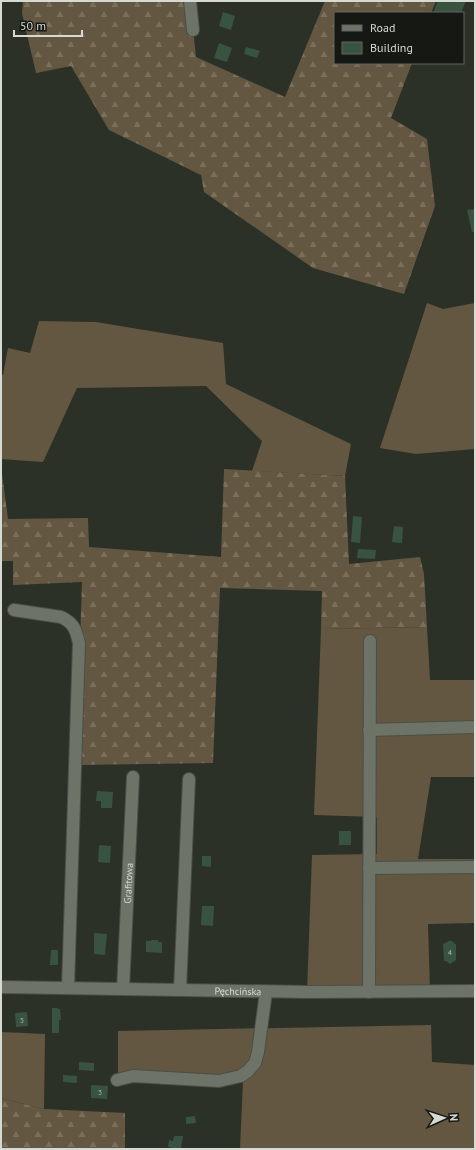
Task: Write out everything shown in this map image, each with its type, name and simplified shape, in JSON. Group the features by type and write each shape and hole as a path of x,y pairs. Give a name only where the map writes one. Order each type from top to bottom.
{"street":[{"path":"190,1 193,30"},
{"path":"14,610 68,620 77,633 79,643 68,988"},
{"path":"369,992 370,642"},
{"path":"369,730 475,726"},
{"name":"Grafitowa","path":"123,990 133,777"},
{"path":"180,990 189,779"},
{"path":"369,868 475,867"},
{"name":"Pęchcińska","path":"1,986 123,990 266,992 475,991"},
{"path":"117,1080 133,1076 219,1081 240,1076 248,1071 255,1063 258,1052 266,992"}],"green space":[{"path":"23,1 190,1 196,57 285,97 325,1 436,1 431,12 334,12 334,64 412,64 391,118 427,139 435,206 404,294 313,268 204,192 201,175 109,130 71,66 36,73 22,13"},
{"path":"427,303 443,309 475,303 475,449 416,454 380,448"},
{"path":"39,321 96,322 223,343 226,384 351,444 345,476 252,471 262,441 206,386 77,388 43,462 1,459 1,374 3,375 8,348 30,353"},
{"path":"1,466 8,519 88,518 89,547 221,557 224,469 345,476 349,564 420,557 424,574 427,627 321,629 322,591 220,588 213,763 76,765 82,582 13,585 13,561 1,561"},
{"path":"427,627 430,680 475,680 475,777 431,777 418,859 475,859 475,923 428,924 430,990 307,992 312,855 377,854 377,817 314,815 321,629"},
{"path":"431,1025 432,1062 475,1065 475,1149 240,1149 243,1081 118,1074 118,1031"},
{"path":"1,1032 45,1034 44,1109 1,1098"},
{"path":"1,1098 44,1109 125,1113 125,1149 1,1149"}],"building":[{"path":"438,1 466,1 461,12 433,12"},
{"path":"223,12 235,16 231,30 219,26"},
{"path":"219,43 232,48 227,62 214,58"},
{"path":"246,47 260,51 257,58 244,54"},
{"path":"475,209 475,232 472,232 467,210"},
{"path":"353,516 362,517 360,543 351,542"},
{"path":"394,526 403,527 402,543 392,542"},
{"path":"358,549 376,550 375,559 357,558"},
{"path":"97,791 113,792 112,808 101,808 101,801 96,801"},
{"path":"339,831 351,831 351,845 339,845"},
{"path":"99,845 111,846 110,863 98,862"},
{"path":"202,856 211,856 211,867 202,866"},
{"path":"202,906 214,906 213,926 201,925"},
{"path":"94,933 107,934 105,955 94,954"},
{"path":"158,940 158,942 162,942 162,953 146,952 146,941"},
{"path":"449,941 456,944 456,960 450,964 444,961 443,944"},
{"path":"51,950 58,950 58,965 50,965"},
{"path":"52,1008 60,1009 61,1020 59,1020 59,1033 52,1033"},
{"path":"27,1012 28,1026 16,1027 15,1013"},
{"path":"79,1062 94,1063 94,1071 79,1070"},
{"path":"63,1075 77,1076 77,1083 63,1082"},
{"path":"91,1085 108,1086 107,1099 91,1098"},
{"path":"195,1116 196,1123 186,1124 186,1117"},
{"path":"174,1136 183,1136 181,1149 172,1149 168,1147 169,1140 173,1141"}]}
